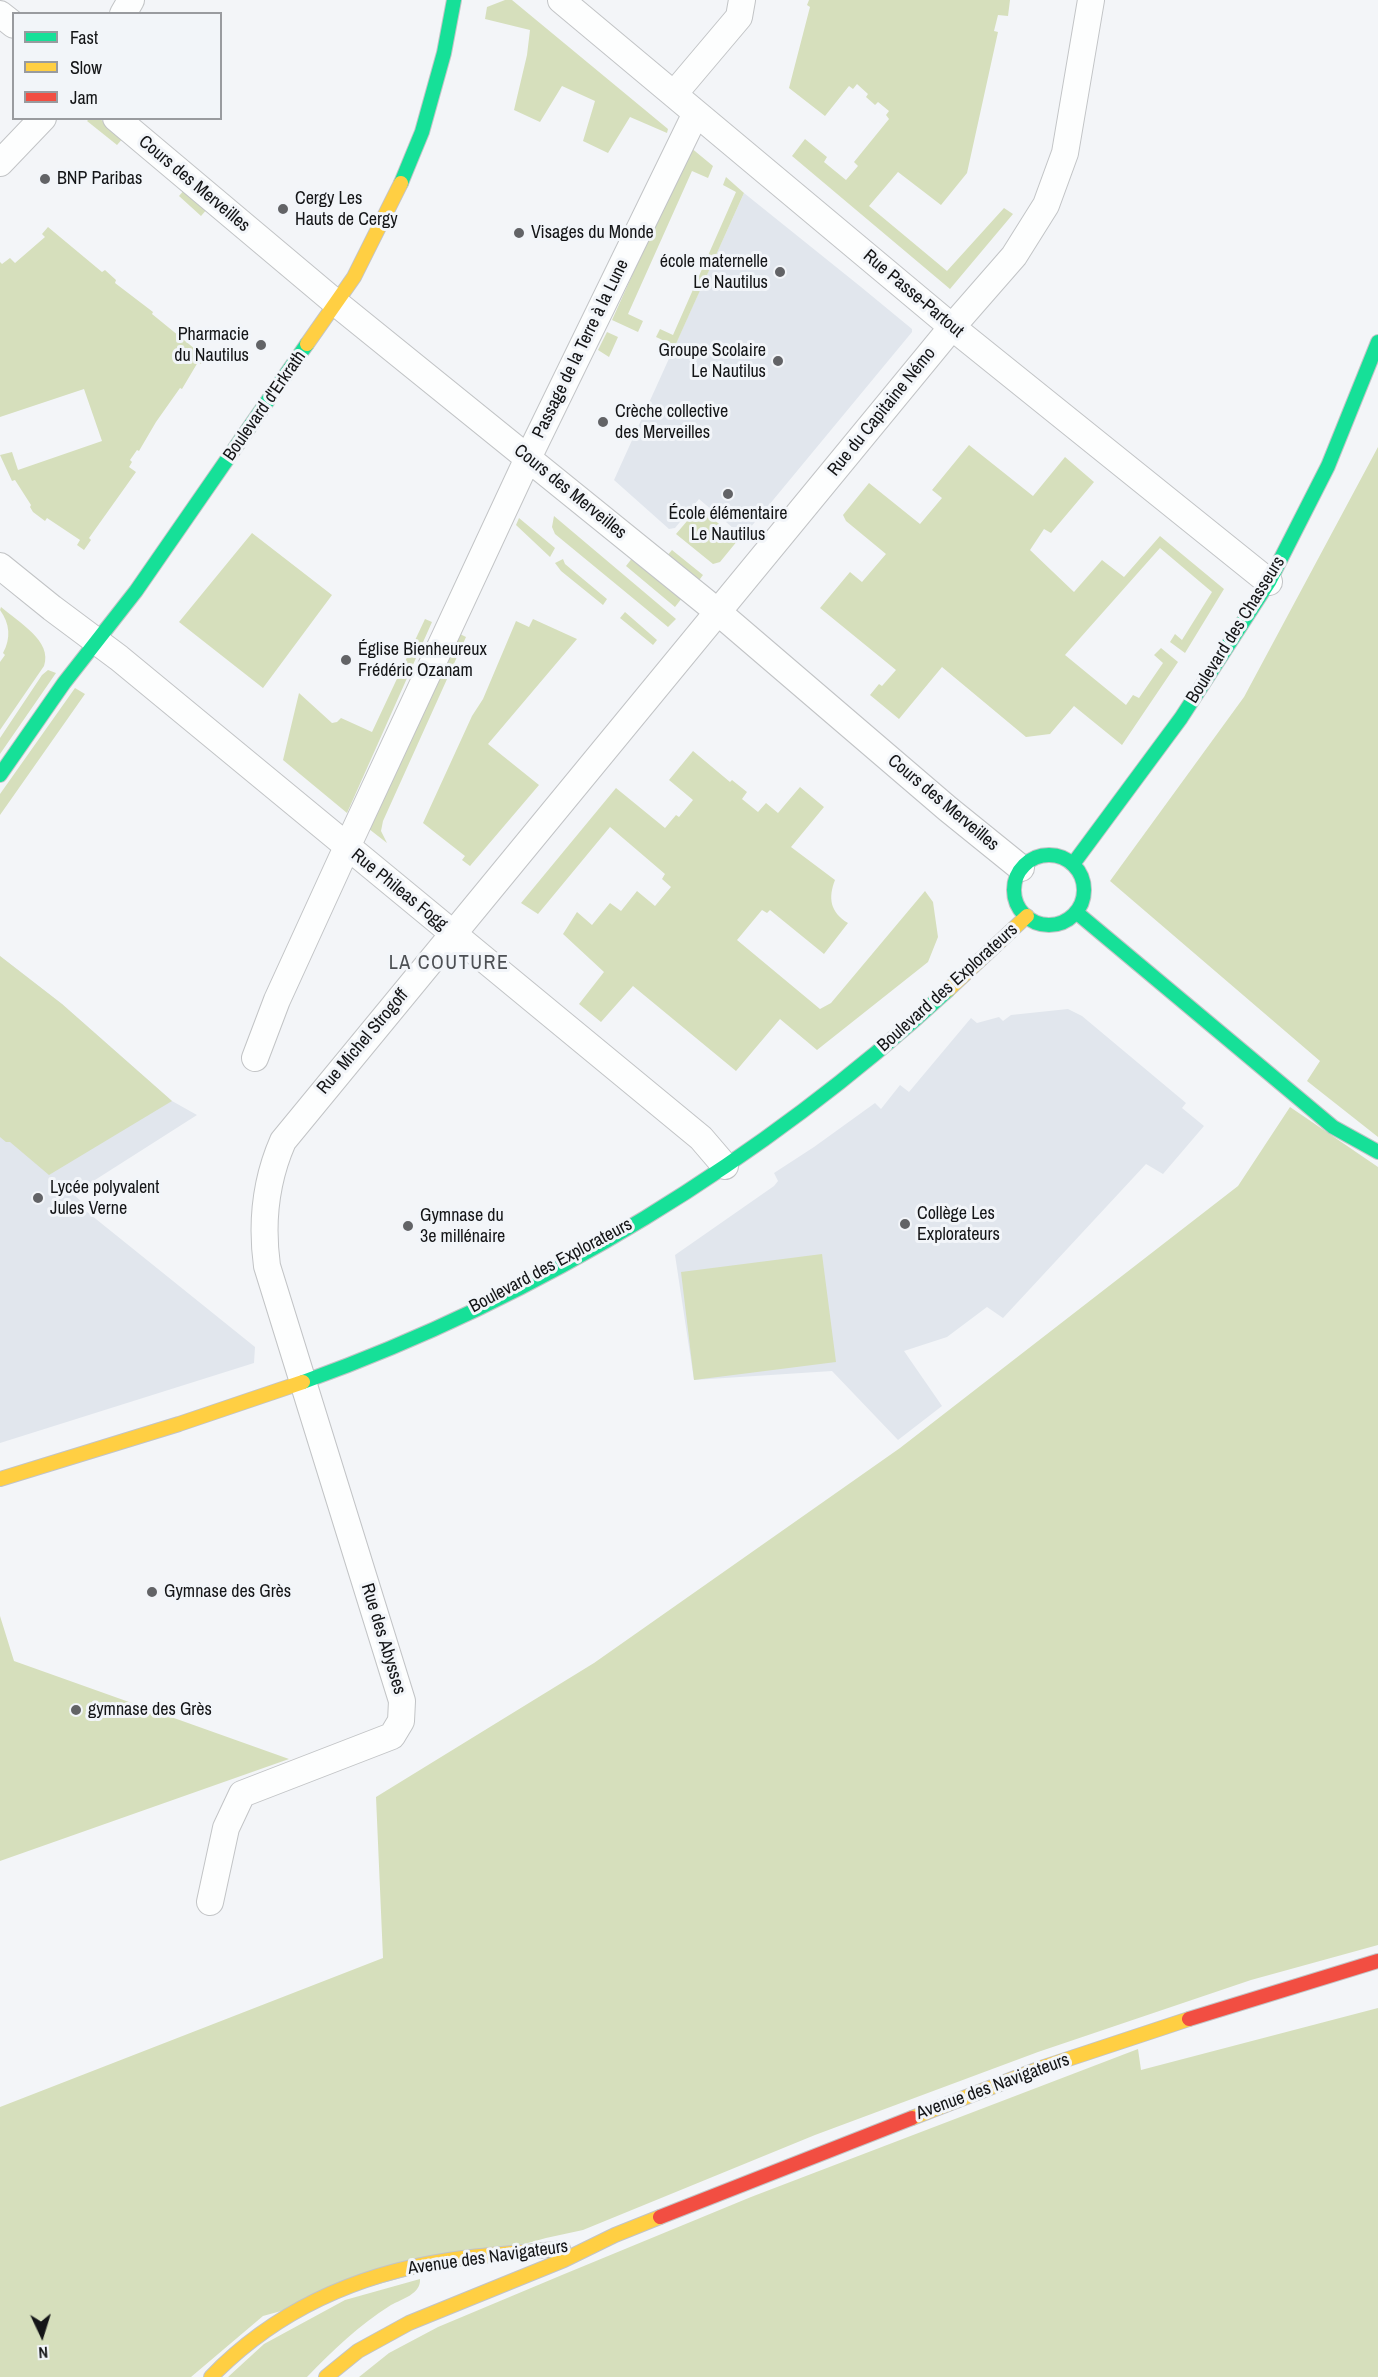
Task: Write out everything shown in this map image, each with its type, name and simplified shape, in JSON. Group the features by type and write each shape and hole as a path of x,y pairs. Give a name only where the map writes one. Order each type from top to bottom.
{"street":[{"name":"Boulevard d'Erkrath","path":"0,775 64,683 136,591 336,303 375,240 410,166 435,86 454,0"},
{"name":"Rue Passe-Partout","path":"561,0 952,327 1269,582"},
{"path":"674,94 739,17 742,0"},
{"name":"Rue du Capitaine Némo","path":"718,612 952,327 1014,256 1046,205 1065,153 1091,0"},
{"path":"0,14 12,23"},
{"name":"Passage de la Terre à la Lune","path":"255,1058 277,1000 528,458 696,113"},
{"path":"0,163 41,120"},
{"name":"Cours des Merveilles","path":"118,120 336,303 718,612 1021,868"},
{"name":"Boulevard des Chasseurs","path":"1074,864 1181,718 1269,582 1328,466 1378,342"},
{"name":"Rue Phileas Fogg","path":"0,566 98,641 701,1138 725,1166"},
{"name":"Rue Michel Strogoff","path":"304,1382 271,1283 264,1244 267,1186 277,1155 290,1130 718,612"},
{"path":"1045,855 1059,856 1074,864 1082,878 1084,890 1082,902 1076,912 1069,919 1055,924 1040,923 1027,916 1018,906 1014,894 1015,880 1021,868 1032,859 1045,855"},
{"path":"1076,912 1333,1127 1378,1152"},
{"name":"Boulevard des Explorateurs","path":"0,1479 44,1467 304,1382 400,1343 483,1305 604,1240 725,1166 826,1094 891,1042 1027,916"},
{"name":"Rue des Abysses","path":"210,1902 226,1828 242,1794 392,1736 401,1721 402,1701 304,1382"},
{"name":"Avenue des Navigateurs","path":"326,2377 358,2351 400,2328 564,2260 615,2235 1041,2068 1167,2026 1378,1961"},
{"name":"Avenue des Navigateurs","path":"211,2377 234,2352 271,2325 306,2304 331,2293 436,2261 538,2252 615,2235"}],"shaded area":[{"name":"Groupe Scolaire Le Nautilus","path":"744,193 912,329 912,332 745,534 740,534 699,499 675,528 669,529 614,480"},
{"name":"Lycée polyvalent Jules Verne","path":"0,956 62,1004 172,1101 197,1115 73,1194 84,1204 85,1202 86,1211 255,1347 254,1363 0,1443"},
{"name":"Collège Les Explorateurs","path":"1068,1009 1082,1016 1186,1103 1182,1108 1204,1126 1163,1174 1146,1164 1003,1318 987,1307 947,1337 904,1351 942,1406 898,1440 832,1371 694,1380 675,1255 774,1186 778,1181 774,1173 875,1103 881,1109 900,1085 909,1092 971,1018 977,1023 999,1017 1003,1021 1011,1015"}],"green space":[{"path":"505,0 512,0 668,129 667,133 630,117 608,153 583,141 595,101 562,86 540,122 514,110 527,55 530,30 485,19 487,7"},
{"path":"809,0 1010,0 1008,16 998,15 994,31 998,32 967,173 941,205 898,172 869,206 947,271 1004,208 1013,214 950,289 792,156 805,139 827,157 824,162 846,180 858,166 854,162 889,119 886,115 889,111 878,102 875,105 866,97 868,94 857,84 853,89 849,86 825,116 789,88 810,7 807,5"},
{"path":"101,120 124,137 117,145 87,121"},
{"path":"690,147 713,166 708,178 692,171 628,314 643,321 638,332 612,320"},
{"path":"726,177 744,193 675,346 656,337 660,329 673,335 736,192 723,185"},
{"path":"186,188 208,208 201,216 179,196"},
{"path":"48,227 102,272 105,270 116,280 115,283 206,358 201,364 198,362 182,389 180,388 156,422 139,451 137,450 130,460 132,462 129,467 136,472 89,538 91,540 84,550 77,545 80,540 47,518 45,521 33,512 15,480 12,481 0,455 12,452 18,470 102,441 84,389 0,417 0,262 2,264 10,258 15,263 45,237 42,234"},
{"path":"607,332 618,337 609,357 598,350"},
{"path":"969,445 1033,496 1065,457 1094,482 1051,533 1044,529 1030,550 1074,592 1102,560 1124,577 1160,536 1224,589 1185,653 1170,642 1175,634 1182,640 1212,592 1160,548 1065,655 1126,705 1133,695 1139,698 1163,663 1154,655 1161,648 1178,662 1122,745 1074,706 1050,734 1026,737 942,667 899,719 870,695 879,684 882,686 896,670 820,608 850,572 862,582 886,554 846,521 843,515 869,483 920,524 942,498 932,490"},
{"path":"1378,447 1378,1137 1307,1081 1320,1061 1110,881 1244,697"},
{"path":"699,507 738,540 720,562 713,564 676,534"},
{"path":"554,516 676,619 668,627 555,534 552,527"},
{"path":"519,518 555,548 550,557 516,525"},
{"path":"252,533 332,595 263,688 179,622"},
{"path":"672,550 703,575 697,583 666,557"},
{"path":"633,557 682,598 675,607 626,566"},
{"path":"563,559 565,564 607,599 603,605 561,571 555,563"},
{"path":"1,607 39,640 45,657 44,666 0,730 0,662 5,655 3,653 8,631"},
{"path":"625,612 657,640 653,645 620,618"},
{"path":"425,619 432,622 347,813 283,760 299,693 332,723 341,718 372,732"},
{"path":"533,619 577,639 488,744 539,785 470,866 462,860 465,856 423,823 472,716 483,699 516,621 529,627"},
{"path":"458,633 466,637 383,821 381,831 387,843 369,829"},
{"path":"48,670 56,673 0,754 0,738 42,675"},
{"path":"75,688 85,694 0,815 0,794"},
{"path":"693,751 730,782 732,780 747,792 742,799 758,812 766,803 778,813 800,787 824,807 791,847 835,880 832,904 837,914 848,923 824,954 770,910 767,913 762,910 737,940 820,1009 831,1003 925,891 933,902 938,937 928,962 817,1050 780,1019 736,1071 633,986 601,1022 579,1004 604,972 563,934 577,912 592,925 610,903 621,911 637,891 655,906 671,887 662,879 665,874 610,827 538,914 521,903 616,788 665,828 676,815 679,817 693,800 669,780"},
{"path":"0,956 62,1004 172,1101 49,1175 10,1142 0,1137"},
{"path":"1290,1107 1378,1167 1378,1945 1251,1980 1038,2052 815,2135 583,2230 546,2238 263,2316 191,2377 0,2377 0,2107 383,1958 376,1797 594,1663 900,1448 1238,1186"},
{"path":"822,1254 836,1362 694,1380 681,1272"},
{"name":"gymnase des Grès","path":"0,1616 14,1661 289,1759 0,1861"},
{"path":"1378,2008 1378,2377 359,2377 389,2353 438,2327 751,2197 1138,2049 1141,2070"},
{"path":"420,2279 414,2292 357,2329 307,2377 228,2377 264,2344 345,2300"}],"traffic: fast":[{"path":"401,183 422,132 444,53 454,0"},
{"path":"1073,864 1181,718 1269,582 1328,466 1378,342"},
{"path":"0,775 64,683 136,591 307,344"},
{"path":"1049,855 1062,858 1074,865 1081,877 1084,890 1081,903 1074,915 1062,922 1049,925 1036,922 1024,915 1017,903 1014,890 1017,877 1024,865 1036,858 1049,855"},
{"path":"1076,912 1333,1127 1378,1152"},
{"path":"303,1382 391,1348 478,1309 645,1218 725,1166 802,1111 877,1052 948,990"}],"traffic: slow":[{"path":"307,344 354,277 401,183"},
{"path":"948,990 1027,916"},
{"path":"0,1479 179,1424 303,1382"},
{"path":"912,2118 1041,2068 1189,2019"},
{"path":"326,2377 358,2351 409,2323 564,2260 615,2235 660,2217"},
{"path":"211,2377 263,2332 291,2314 350,2286 415,2266 478,2256 563,2248"}],"traffic: jam":[{"path":"1189,2019 1378,1961"},
{"path":"660,2217 912,2118"}],"place":[{"name":"BNP Paribas","path":"45,179"},
{"name":"Cergy Les Hauts de Cergy","path":"283,209"},
{"name":"Visages du Monde","path":"519,233"},
{"name":"école maternelle Le Nautilus","path":"780,272"},
{"name":"Pharmacie du Nautilus","path":"261,345"},
{"name":"Groupe Scolaire Le Nautilus","path":"778,361"},
{"name":"Crèche collective des Merveilles","path":"603,422"},
{"name":"École élémentaire Le Nautilus","path":"728,494"},
{"name":"Église Bienheureux Frédéric Ozanam","path":"346,660"},
{"name":"Lycée polyvalent Jules Verne","path":"38,1198"},
{"name":"Collège Les Explorateurs","path":"905,1224"},
{"name":"Gymnase du 3e millénaire","path":"408,1226"},
{"name":"Gymnase des Grès","path":"152,1592"},
{"name":"gymnase des Grès","path":"76,1710"}],"district":[{"name":"LA COUTURE","path":"449,964"}]}
